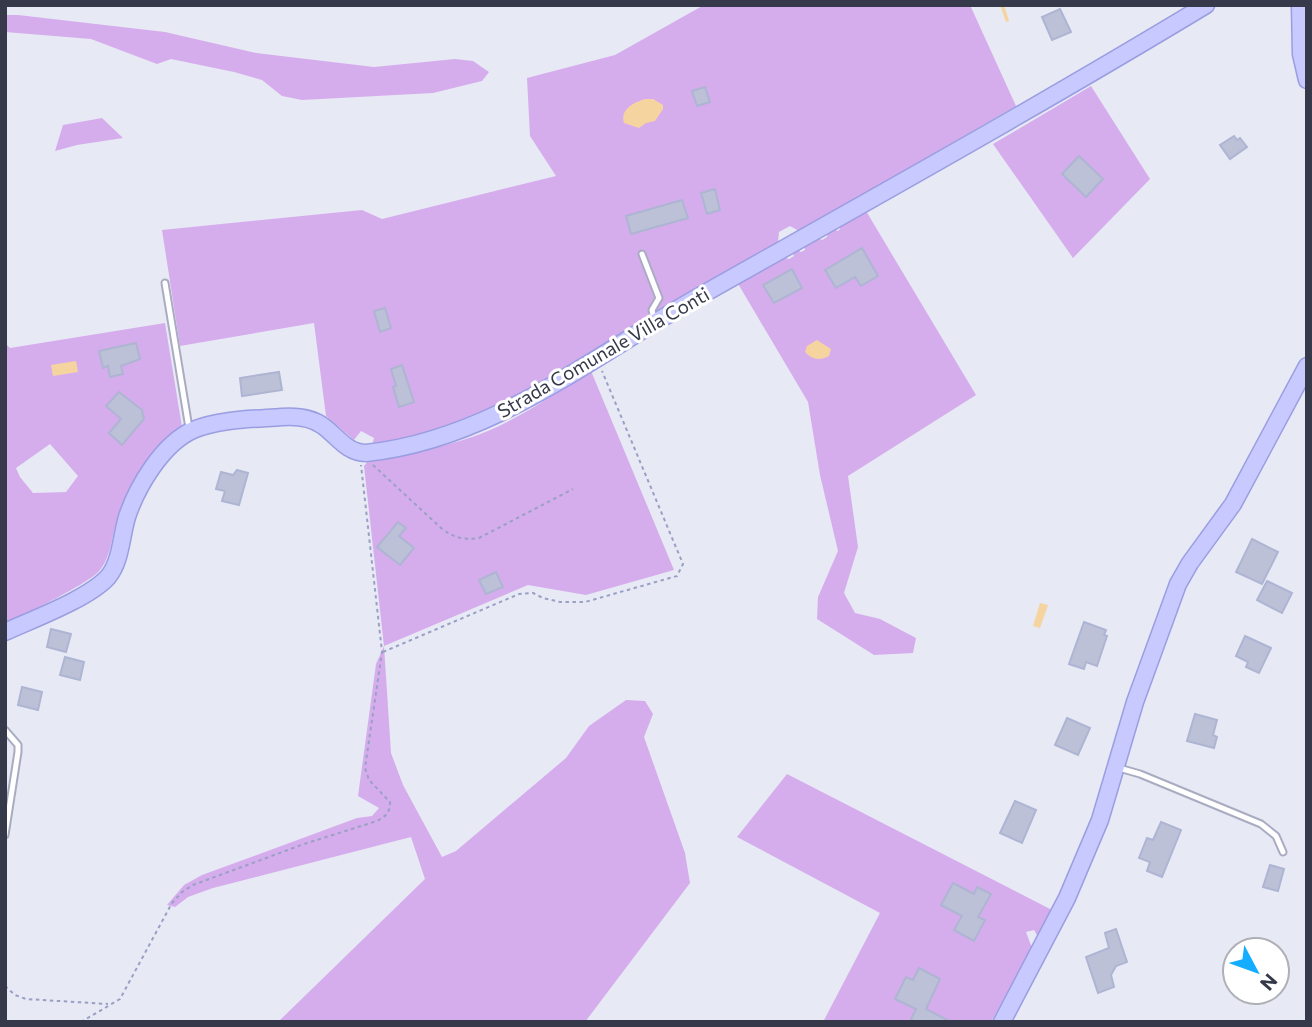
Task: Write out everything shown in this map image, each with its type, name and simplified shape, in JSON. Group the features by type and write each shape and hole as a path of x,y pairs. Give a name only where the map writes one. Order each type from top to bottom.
{"street":[{"name":"Strada Comunale Villa Conti","path":"360,453 421,443 478,423 527,400 655,322 1206,5"},
{"path":"1300,5 1301,54 1307,80"},
{"path":"1002,1022 1067,898 1100,820 1135,702 1178,584 1233,504 1307,366"},
{"path":"5,632 95,588 109,575 117,560 130,511 142,486 171,447 190,432 210,425 296,416 313,420 349,448 360,453"}],"lane":[{"path":"642,254 659,298 652,310 655,322"},
{"path":"165,283 190,432"},
{"path":"5,730 18,745 19,752 5,835"},
{"path":"1116,767 1177,788 1261,824 1276,836 1283,852"}],"path":[{"path":"382,652 519,594 533,593 560,602 585,602 677,576 681,572 683,565 596,358"},
{"path":"360,453 441,528 453,537 465,540 479,538 573,489"},
{"path":"5,986 15,995 26,999 115,1003 123,994 172,903 182,892 193,885 304,844 377,821 390,810 390,802 369,780 365,768 382,652 360,453"},
{"path":"81,1022 109,1004"}],"shaded area":[{"path":"704,5 970,5 1016,106 799,231 790,226 779,232 778,242 512,399 416,439 372,446 374,438 361,431 354,440 326,416 314,323 180,346 162,230 362,210 382,219 556,176 530,136 527,78 615,55","holes":["385,308 391,328 380,332 374,311","402,365 399,406 391,369"]},
{"path":"5,15 165,32 256,53 374,67 455,59 473,61 489,72 482,81 433,93 302,100 282,96 262,80 171,59 157,64 91,39 5,32"},
{"path":"1091,86 1150,179 1073,258 993,144","holes":["1079,157 1103,178 1087,196"]},
{"path":"646,99 653,99 663,105 655,121 639,128 624,123 626,110"},
{"path":"102,118 123,138 55,151 63,125"},
{"path":"866,211 976,395 848,476 858,547 844,593 855,613 880,619 916,638 913,653 874,655 817,619 818,597 838,551 820,475 808,402 737,282 782,257 789,259 794,256 792,252 796,249 801,252 805,250 804,245 817,238 822,240 833,229 838,231 840,225","holes":["861,248 855,277 836,288 825,270"]},
{"path":"165,323 182,427 137,479 124,504 107,558 100,570 70,591 5,622 5,343 10,348","holes":["100,351 128,362 129,364 121,366 123,374 110,376 108,366 103,367","119,392 142,410 144,419 122,445 109,433 121,419 106,406","50,444 78,476 66,492 33,493 16,468"]},
{"path":"817,340 831,349 829,356 816,359 805,352 807,346"},
{"path":"76,361 78,372 53,376 51,365"},
{"path":"591,371 674,570 586,595 528,585 384,646 364,466 370,459 460,441 488,431","holes":["398,522 405,528 399,536 414,548 399,565 377,547","496,572 503,587 486,594 479,580"]},
{"path":"1040,603 1048,605 1040,628 1033,626"},
{"path":"384,646 391,753 403,785 442,857 456,851 566,758 589,726 626,700 645,701 653,714 644,737 685,853 690,883 585,1022 278,1022 425,879 411,837 213,888 188,897 175,907 167,905 184,885 202,875 357,818 372,816 379,808 358,796 376,664"},
{"path":"787,774 1052,910 1038,937 1034,930 1026,932 1032,948 991,1022 939,1022 941,1017 926,1009 940,979 919,969 913,980 906,977 895,999 916,1009 911,1019 915,1022 823,1022 880,913 737,837"}],"building":[{"path":"1060,9 1071,32 1052,40 1042,17"},
{"path":"705,87 710,102 697,106 692,91"},
{"path":"1234,136 1237,140 1240,138 1247,147 1230,159 1220,145"},
{"path":"1079,156 1103,179 1086,197 1062,174"},
{"path":"715,189 720,210 707,214 701,193"},
{"path":"682,200 688,218 631,234 626,216"},
{"path":"862,248 878,276 861,286 855,277 836,288 825,270"},
{"path":"792,269 802,288 774,303 763,285"},
{"path":"385,308 391,328 380,332 374,311"},
{"path":"136,343 140,359 121,366 123,374 110,377 108,366 103,368 99,351"},
{"path":"402,365 414,402 399,407 391,369"},
{"path":"279,372 282,390 242,396 240,378"},
{"path":"119,392 142,410 144,419 122,445 109,433 121,419 106,406"},
{"path":"237,470 248,473 239,505 222,501 225,491 216,489 221,472 233,475"},
{"path":"398,522 406,528 399,536 414,548 400,565 377,547"},
{"path":"1252,539 1278,552 1262,584 1236,572"},
{"path":"496,572 503,587 486,594 479,580"},
{"path":"1267,581 1292,593 1282,613 1257,600"},
{"path":"1084,622 1106,630 1104,635 1107,636 1097,666 1086,662 1084,669 1069,664"},
{"path":"51,629 71,634 66,652 47,647"},
{"path":"1245,636 1271,648 1259,673 1246,667 1248,662 1236,656"},
{"path":"65,657 84,662 80,680 60,675"},
{"path":"22,687 42,692 38,710 18,705"},
{"path":"1195,714 1217,720 1213,735 1217,737 1214,748 1187,741"},
{"path":"1067,718 1090,728 1078,755 1055,745"},
{"path":"1015,801 1036,810 1022,843 1000,833"},
{"path":"1161,822 1181,830 1162,877 1147,871 1150,862 1139,858 1147,838 1153,840"},
{"path":"1270,865 1284,869 1278,891 1263,887"},
{"path":"953,883 974,894 977,887 991,894 978,917 985,920 974,941 954,930 962,916 941,905"},
{"path":"1116,929 1127,962 1116,966 1111,975 1114,987 1098,993 1086,957 1109,948 1105,933"},
{"path":"919,968 940,979 926,1009 951,1022 915,1022 911,1019 916,1009 895,999 906,977 913,980"}],"waterway":[{"path":"1002,5 1007,20"}]}
